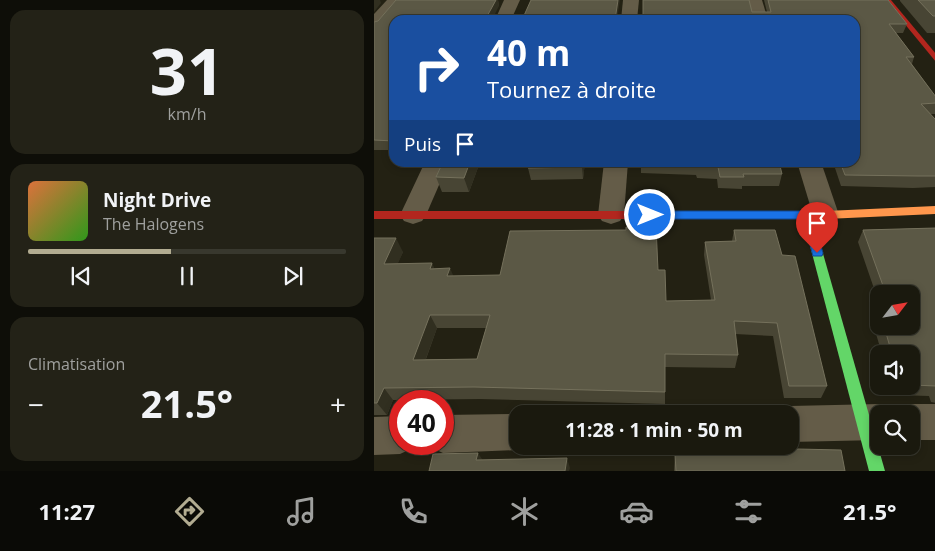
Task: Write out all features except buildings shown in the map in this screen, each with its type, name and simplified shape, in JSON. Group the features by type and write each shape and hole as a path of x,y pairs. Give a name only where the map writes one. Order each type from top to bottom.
{"street":[{"path":"374,24 394,0"},
{"path":"504,15 512,0"},
{"path":"630,15 631,0"},
{"path":"754,0 758,15"},
{"path":"888,0 935,60"},
{"path":"412,215 435,167"},
{"path":"611,215 616,167"},
{"path":"810,167 817,215 870,418"},
{"path":"374,215 817,215 935,210"},
{"path":"799,424 870,422"},
{"path":"920,422 935,422"},
{"path":"454,434 509,432"},
{"path":"374,436 389,435"},
{"path":"875,455 877,471"}],"traffic: fast":[{"path":"807,215 877,471"}],"traffic: slow":[{"path":"706,215 826,215 936,210"}],"traffic: jam":[{"path":"888,0 936,60"},
{"path":"374,215 706,215"}],"route":[{"path":"650,215 807,215 817,253"}]}
